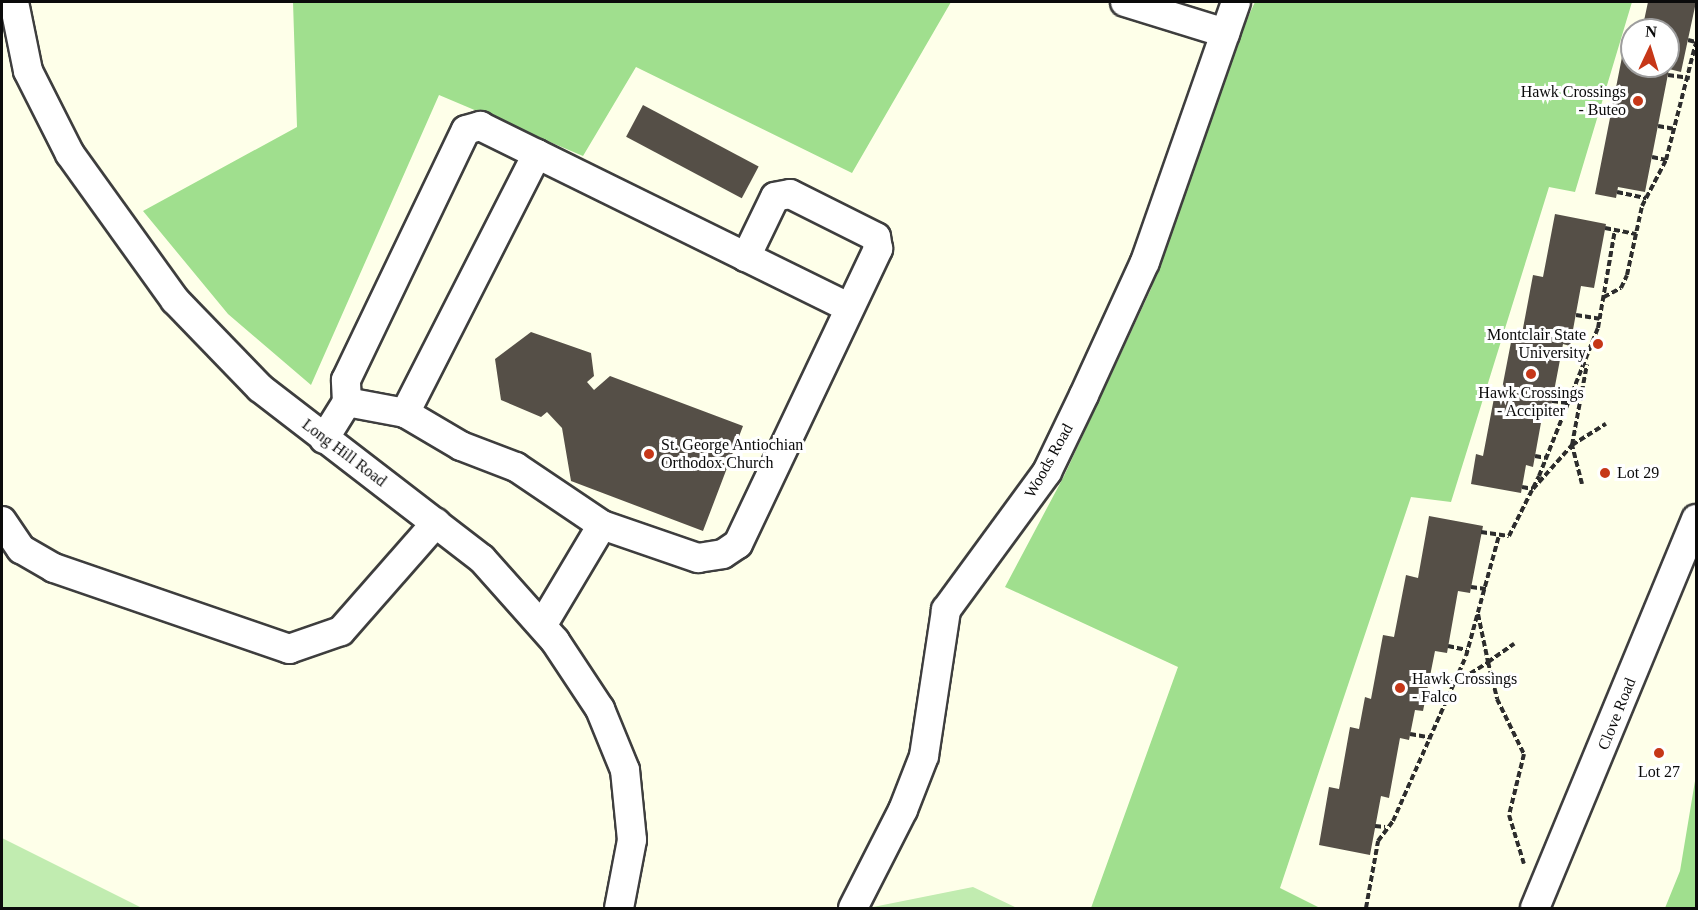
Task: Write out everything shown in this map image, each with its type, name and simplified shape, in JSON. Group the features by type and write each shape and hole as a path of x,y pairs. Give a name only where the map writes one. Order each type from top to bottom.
{"street":[{"name":"Long Hill Road","path":"14,2 28,71 101,201 175,300 215,344 324,439 482,559 543,624 600,709 625,770 632,840 619,909"},
{"name":"Woods Road","path":"853,909 903,810 924,756 946,610 1047,472 1144,262 1236,2"},
{"path":"1139,4 1225,33"},
{"path":"324,439 347,402 346,380 466,130 480,126 848,308"},
{"path":"405,413 537,154"},
{"path":"347,402 405,413 461,446 516,467 602,525 698,558 723,554 738,544 848,308 878,249 876,237 790,194 775,197 746,257"},
{"name":"Clove Road","path":"1535,909 1696,519"},
{"path":"2,521 21,549 54,568 117,586 263,644 288,649 315,644 341,631 435,523"},
{"path":"543,624 602,525"}],"path":[{"path":"1604,298 1621,288 1646,198 1666,160 1690,78 1696,42 1688,40"},
{"path":"1680,77 1690,78"},
{"path":"1658,126 1675,129"},
{"path":"1652,157 1666,160"},
{"path":"1617,192 1646,198"},
{"path":"1605,228 1636,234"},
{"path":"1482,532 1509,536 1533,489 1600,319 1615,230"},
{"path":"1576,315 1600,319"},
{"path":"1562,349 1588,354"},
{"path":"1582,483 1572,445 1588,354"},
{"path":"1552,400 1568,403"},
{"path":"1533,489 1572,445 1606,423"},
{"path":"1535,456 1546,458"},
{"path":"1522,487 1533,489"},
{"path":"1366,909 1385,827 1432,738 1455,683 1486,589 1499,535"},
{"path":"1471,586 1486,589"},
{"path":"1478,614 1497,699 1524,753 1510,797 1513,838 1519,859 1547,880"},
{"path":"1429,678 1455,683 1514,644"},
{"path":"1448,646 1467,650"},
{"path":"1410,734 1432,738"},
{"path":"1375,826 1385,827"}],"green space":[{"path":"293,2 951,2 852,173 636,67 583,156 439,95 311,385 228,314 143,211 297,127"},
{"path":"1255,2 1632,2 1627,18 1620,18 1620,42 1575,192 1549,187 1451,502 1411,497 1280,888 1320,908 1091,908 1178,667 1005,587 1064,476 1151,289 1233,49"},
{"path":"1696,775 1696,908 1665,908 1680,871"},
{"path":"2,838 142,908 2,908"},
{"path":"973,887 1017,908 872,908 873,907"}],"building":[{"name":"Hawk Crossings - Buteo","path":"1648,2 1696,2 1681,72 1680,18 1645,18"},
{"name":"Hawk Crossings - Buteo","path":"1620,67 1620,78 1667,78 1645,192 1618,187 1616,198 1595,194"},
{"path":"643,105 759,167 742,198 626,137"},
{"name":"Hawk Crossings - Accipiter","path":"1555,214 1606,224 1594,288 1581,286 1570,346 1563,344 1551,407 1544,406 1533,467 1526,465 1521,493 1471,484 1476,454 1483,456 1494,398 1500,399 1512,337 1521,339 1533,275 1543,277"},
{"name":"St. George Antiochian Orthodox Church","path":"531,332 591,353 594,376 587,382 594,390 610,376 743,426 703,531 571,481 562,428 547,412 541,417 501,400 495,359"},
{"name":"Hawk Crossings - Falco","path":"1429,516 1483,526 1470,593 1458,591 1447,653 1435,651 1423,711 1415,710 1409,740 1400,738 1389,798 1381,796 1370,855 1319,845 1329,787 1339,789 1350,727 1359,729 1365,697 1371,699 1383,635 1394,637 1406,575 1418,578"}],"place":[{"name":"Hawk Crossings - Buteo","path":"1638,101"},
{"name":"Montclair State University","path":"1598,344"},
{"name":"Hawk Crossings - Accipiter","path":"1531,374"},
{"name":"St. George Antiochian Orthodox Church","path":"649,454"},
{"name":"Lot 29","path":"1605,473"},
{"name":"Hawk Crossings - Falco","path":"1400,688"},
{"name":"Lot 27","path":"1659,753"}]}
